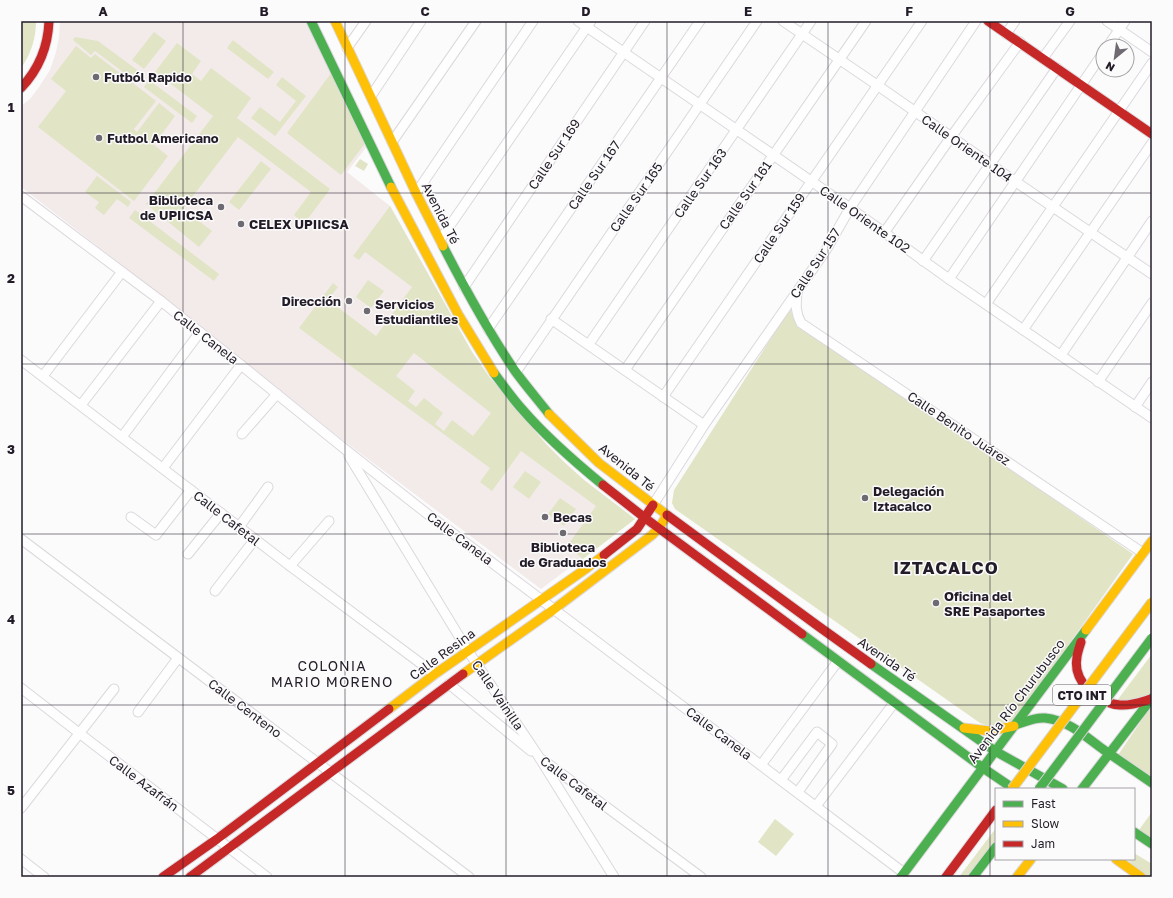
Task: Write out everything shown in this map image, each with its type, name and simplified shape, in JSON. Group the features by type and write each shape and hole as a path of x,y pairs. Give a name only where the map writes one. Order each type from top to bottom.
{"main road":[{"path":"21,88 29,79 45,52 50,21"},
{"path":"312,21 385,176 475,344 500,380 547,437 590,476 645,518 894,703 1012,788"},
{"name":"Avenida Té","path":"335,21 416,193 464,287 488,329 516,372 545,410 558,424 599,463 653,505 853,651 995,751 1060,788"},
{"path":"988,21 1152,134"},
{"name":"Calle Resina","path":"163,877 320,763 435,674 586,568 637,529 653,505"},
{"path":"190,877 477,663 553,610 652,535 659,528 667,515"},
{"name":"Avenida Río Churubusco","path":"903,875 1152,541"},
{"name":"CTO INT","path":"1014,788 1152,602"},
{"path":"1085,631 1076,656 1076,670 1089,690 1100,699 1118,705 1135,704 1152,698"},
{"name":"CTO INT","path":"1040,788 1152,638"},
{"path":"1083,788 1152,698"},
{"path":"963,728 990,730 1014,726 1036,718 1056,720 1068,726 1152,783"},
{"path":"947,876 995,811"},
{"path":"1135,833 1152,844"},
{"path":"973,877 995,848"},
{"path":"1017,877 1029,860"},
{"path":"1117,860 1140,877"}],"street":[{"path":"348,48 366,21"},
{"path":"371,96 421,21"},
{"path":"392,142 476,21"},
{"path":"416,193 533,21"},
{"name":"Calle Oriente 102","path":"578,21 589,24 623,52 1152,418"},
{"name":"Calle Sur 169","path":"464,287 645,21"},
{"name":"Calle Sur 167","path":"488,329 700,21"},
{"name":"Calle Sur 165","path":"516,372 757,21"},
{"name":"Calle Oriente 104","path":"783,21 1152,274"},
{"name":"Calle Sur 163","path":"589,344 811,21"},
{"name":"Calle Sur 161","path":"625,370 866,21"},
{"name":"Calle Sur 159","path":"663,397 922,21"},
{"name":"Calle Sur 157","path":"653,505 704,425 826,250 850,208 976,21"},
{"path":"1006,34 1015,21"},
{"path":"1043,58 1070,21"},
{"path":"1107,21 1152,52"},
{"path":"1113,38 1125,21"},
{"path":"440,240 589,24"},
{"path":"884,233 1020,42"},
{"path":"986,304 1152,63"},
{"path":"949,279 1095,65"},
{"path":"923,261 1057,68"},
{"path":"1023,330 1152,143"},
{"name":"Calle Canela","path":"21,196 200,332 430,516 553,610 798,792 903,875"},
{"path":"1061,356 1152,221"},
{"path":"43,376 121,273"},
{"name":"Calle Benito Juárez","path":"797,292 797,314 801,322 1143,553"},
{"path":"80,405 160,301"},
{"path":"1098,382 1152,302"},
{"path":"551,319 704,425"},
{"path":"122,437 200,332"},
{"name":"Calle Cafetal","path":"21,360 192,490 255,540 435,674"},
{"path":"163,468 240,364"},
{"path":"1135,407 1152,382"},
{"path":"242,434 277,394"},
{"name":"Calle Vainilla","path":"346,450 468,651 539,757 614,877"},
{"path":"239,527 268,487"},
{"path":"131,517 156,535 192,490"},
{"path":"188,554 221,513"},
{"path":"290,566 329,521"},
{"name":"Calle Centeno","path":"21,539 332,772 469,877"},
{"path":"215,591 255,540"},
{"path":"138,712 178,658"},
{"path":"761,765 838,661"},
{"name":"Calle Cafetal","path":"449,684 539,757 701,877"},
{"path":"21,808 114,688"},
{"path":"21,701 24,691"},
{"name":"Calle Azafrán","path":"24,691 266,877"},
{"path":"816,806 894,703"},
{"path":"781,780 817,732 832,744 798,792"},
{"path":"21,859 44,877"}],"shaded area":[{"path":"60,21 307,21 368,145 347,172 390,206 472,352 490,378 546,444 564,462 584,480 635,519 541,589 344,441 198,324 21,187 21,106 30,99 50,70 56,52"}],"green space":[{"path":"21,21 36,21 32,46 28,57 21,68"},
{"path":"154,32 166,41 144,69 132,60"},
{"path":"75,37 98,41 144,75 138,83 95,51 91,55 73,40"},
{"path":"233,40 274,72 268,79 227,48"},
{"path":"177,43 201,61 192,74 201,81 211,68 251,98 237,118 330,189 304,224 294,215 311,192 238,137 183,209 212,231 199,247 146,204 213,116 155,72"},
{"name":"Futbol Americano","path":"76,46 91,58 95,54 156,101 134,129 137,132 159,103 175,116 154,145 168,156 134,201 38,127 66,91 51,79"},
{"path":"332,72 366,142 341,175 287,133"},
{"path":"282,77 306,96 275,136 251,118 260,107 280,122 296,101 276,85"},
{"path":"149,80 197,116 192,123 144,87"},
{"path":"360,159 368,164 364,171 355,166"},
{"path":"261,161 271,169 239,210 229,202"},
{"path":"97,176 131,202 128,207 117,199 104,215 95,208 99,202 85,192"},
{"path":"390,206 472,352 490,378 546,444 564,462 584,480 635,519 583,559 567,546 596,506 521,451 492,491 480,482 490,468 299,328 333,283 338,287 328,300 376,336 412,287 365,252 359,260 353,256","holes":["414,353 491,413 473,436 452,420 444,431 435,424 443,413 424,398 416,407 408,401 415,391 396,376"]},
{"path":"135,210 219,274 214,281 129,218"},
{"path":"368,280 384,291 371,308 356,297"},
{"path":"791,307 795,320 1133,554 1010,724 992,727 980,723 675,509 672,503 674,490"},
{"path":"525,471 541,482 529,499 513,487"},
{"path":"560,498 576,509 564,526 548,514"},
{"path":"1152,654 1152,696 1116,702"},
{"path":"1152,705 1152,777 1118,755"},
{"path":"1152,812 1152,843 1136,834"},
{"path":"775,819 794,834 776,856 758,842"},
{"path":"995,829 995,843 968,877 959,877"},
{"path":"1135,854 1152,864 1152,877 1145,877 1128,860 1135,860"}],"traffic: fast":[{"path":"311,21 391,187"},
{"path":"443,246 495,341 519,377 549,414"},
{"path":"494,373 531,419 571,458 603,485"},
{"path":"901,877 1086,630"},
{"path":"802,634 983,768 1013,788"},
{"path":"1040,788 1152,638"},
{"path":"871,664 995,751 1061,788"},
{"path":"1083,788 1152,698"},
{"path":"1015,725 1041,718 1053,719 1061,722 1076,730 1152,783"},
{"path":"1135,833 1152,844"},
{"path":"973,877 995,848"}],"traffic: slow":[{"path":"335,21 416,193 443,246"},
{"path":"391,187 458,314 494,373"},
{"path":"549,414 599,463 667,515"},
{"path":"463,674 553,610 652,535 659,528 667,515"},
{"path":"1086,630 1152,541"},
{"path":"389,709 435,674 604,555"},
{"path":"1013,788 1152,602"},
{"path":"964,728 990,731 1014,726"},
{"path":"1017,877 1030,860"},
{"path":"1117,860 1141,877"}],"traffic: jam":[{"path":"21,88 38,65 47,40 49,21"},
{"path":"988,21 1152,134"},
{"path":"603,485 645,518 802,634"},
{"path":"604,555 637,529 653,505"},
{"path":"667,515 871,664"},
{"path":"1081,642 1076,666 1079,677 1093,694 1106,702 1120,705 1132,704 1151,699"},
{"path":"190,877 463,674"},
{"path":"163,877 217,839 389,709"},
{"path":"946,877 995,811"}],"place":[{"name":"Futból Rapido","path":"96,77"},
{"name":"Futbol Americano","path":"99,138"},
{"name":"Biblioteca de UPIICSA","path":"221,207"},
{"name":"CELEX UPIICSA","path":"241,224"},
{"name":"Dirección","path":"349,301"},
{"name":"Servicios Estudiantiles","path":"367,311"},
{"name":"Delegación Iztacalco","path":"865,498"},
{"name":"Becas","path":"545,517"},
{"name":"Biblioteca de Graduados","path":"563,533"},
{"name":"Oficina del SRE Pasaportes","path":"936,603"}],"district":[{"name":"IZTACALCO","path":"946,567"},
{"name":"COLONIA MARIO MORENO","path":"332,674"}]}
